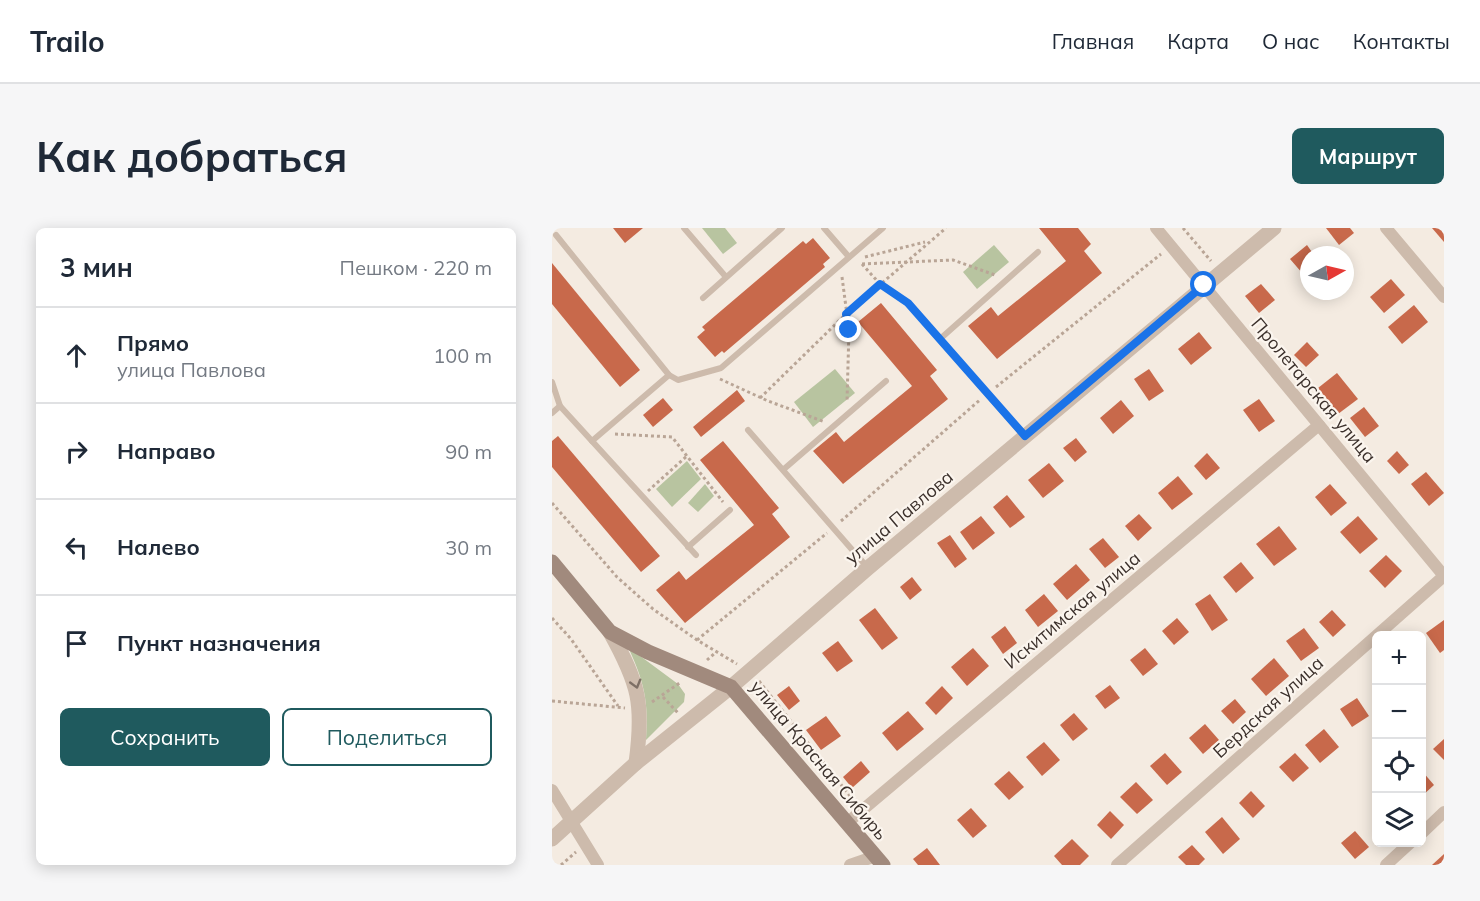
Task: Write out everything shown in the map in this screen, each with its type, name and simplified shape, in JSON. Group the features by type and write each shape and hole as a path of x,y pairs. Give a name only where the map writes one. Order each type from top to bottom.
{"main road":[{"name":"улица Красная Сибирь","path":"552,562 610,632 648,652 731,687 879,860"}],"street":[{"name":"Пролетарская улица","path":"1156,228 1444,576"},
{"name":"улица Павлова","path":"552,838 636,764 731,687 868,568 1274,228"},
{"path":"1386,228 1444,297"},
{"name":"Искитимская улица","path":"847,823 1319,425"},
{"name":"Бердская улица","path":"1117,865 1444,576"},
{"path":"610,632 632,671 639,693 641,709 636,764"},
{"path":"552,790 598,865"},
{"path":"1426,829 1444,812"},
{"path":"1386,865 1406,847"},
{"path":"850,865 879,860"}],"lane":[{"path":"684,228 726,277"},
{"path":"703,298 782,228"},
{"path":"824,228 849,257"},
{"path":"556,235 669,375 678,380 721,368 883,228"},
{"path":"940,339 1038,252"},
{"path":"908,303 1025,436"},
{"path":"592,441 669,375"},
{"path":"784,469 886,381"},
{"path":"552,382 560,406 696,555"},
{"path":"552,413 560,406"},
{"path":"748,430 868,568"},
{"path":"688,547 730,510"}],"path":[{"path":"760,398 846,314 906,260 946,228"},
{"path":"1183,228 1211,262"},
{"path":"908,303 880,284 857,258 927,242"},
{"path":"697,640 834,528 988,394 1171,246"},
{"path":"862,264 906,260 953,260 1007,280"},
{"path":"842,263 850,360 847,415"},
{"path":"705,374 834,426"},
{"path":"601,434 672,436 730,510"},
{"path":"642,496 687,456"},
{"path":"552,503 617,577 654,609 735,664"},
{"path":"552,618 571,639 618,706"},
{"path":"762,685 857,805"},
{"path":"663,697 686,722"},
{"path":"552,702 618,706 627,709"},
{"path":"561,865 585,844"}],"green space":[{"path":"702,228 725,228 737,243 723,254"},
{"path":"994,245 1009,262 977,289 963,272"},
{"path":"835,369 855,393 813,427 794,402"},
{"path":"687,461 701,479 672,507 656,489"},
{"path":"705,484 714,496 698,512 688,503"},
{"path":"628,647 678,684 685,694 684,702 646,740 647,714 644,692"}],"building":[{"path":"613,228 643,228 625,243"},
{"path":"1039,228 1078,228 1091,244 1084,251 1102,273 997,359 968,326 991,307 998,316 1066,261"},
{"path":"1326,228 1350,228 1354,233 1339,245"},
{"path":"1432,228 1444,228 1444,242"},
{"path":"813,238 830,258 823,264 825,267 724,353 722,351 715,357 697,337 705,330 702,327 803,241 806,244"},
{"path":"1300,251 1300,271 1290,259"},
{"path":"552,263 640,370 620,387 552,304"},
{"path":"1391,279 1405,295 1384,313 1370,297"},
{"path":"1261,284 1275,300 1259,313 1245,296"},
{"path":"881,303 937,370 930,376 948,399 843,484 813,451 836,432 844,442 912,386 858,322"},
{"path":"1414,305 1428,322 1402,344 1388,327"},
{"path":"1199,332 1212,348 1191,365 1178,349"},
{"path":"1307,342 1319,355 1306,367 1294,355"},
{"path":"1149,369 1164,391 1149,401 1134,379"},
{"path":"1337,373 1358,399 1338,414 1318,388"},
{"path":"737,390 745,401 701,437 693,427"},
{"path":"663,398 673,410 653,427 643,415"},
{"path":"1259,399 1275,421 1259,432 1243,410"},
{"path":"1121,400 1134,416 1113,434 1100,418"},
{"path":"1364,407 1379,426 1365,437 1350,418"},
{"path":"558,436 660,556 641,572 552,467 552,441"},
{"path":"1076,438 1087,452 1075,462 1063,448"},
{"path":"723,441 779,508 772,514 790,537 685,623 656,590 679,571 686,580 754,525 700,460"},
{"path":"1397,451 1409,465 1399,474 1387,461"},
{"path":"1207,453 1220,468 1206,480 1194,466"},
{"path":"1049,463 1064,481 1043,498 1028,480"},
{"path":"1426,472 1444,493 1429,506 1411,484"},
{"path":"1178,476 1193,494 1172,510 1158,493"},
{"path":"1330,484 1347,503 1331,516 1315,497"},
{"path":"1007,495 1025,517 1010,528 993,507"},
{"path":"1139,514 1152,528 1138,541 1125,526"},
{"path":"981,516 995,533 973,550 960,532"},
{"path":"1358,516 1378,539 1360,554 1340,532"},
{"path":"1279,526 1297,549 1274,566 1256,544"},
{"path":"950,535 967,559 955,568 937,543"},
{"path":"1103,538 1119,557 1105,568 1089,549"},
{"path":"1386,555 1402,571 1385,588 1369,571"},
{"path":"1241,562 1254,578 1236,593 1223,577"},
{"path":"1076,564 1090,580 1067,600 1053,584"},
{"path":"912,577 922,590 910,600 900,587"},
{"path":"1044,594 1058,611 1038,627 1025,610"},
{"path":"1210,594 1228,620 1212,631 1195,604"},
{"path":"875,608 898,638 882,650 859,620"},
{"path":"1332,610 1346,625 1333,637 1319,622"},
{"path":"1177,618 1189,632 1174,645 1162,631"},
{"path":"1444,620 1444,650 1440,653 1426,633"},
{"path":"1005,626 1017,643 1003,654 991,637"},
{"path":"1304,628 1319,648 1301,661 1286,641"},
{"path":"838,641 853,661 837,672 822,653"},
{"path":"973,648 989,666 967,686 951,667"},
{"path":"1145,648 1158,664 1143,676 1130,660"},
{"path":"1274,658 1289,676 1266,696 1251,679"},
{"path":"1110,685 1120,698 1105,709 1095,696"},
{"path":"789,686 800,701 789,710 777,695"},
{"path":"942,686 953,698 936,715 925,703"},
{"path":"1357,698 1369,716 1352,727 1340,709"},
{"path":"1235,699 1246,712 1233,724 1221,711"},
{"path":"908,711 924,729 897,751 882,733"},
{"path":"1074,713 1088,729 1073,741 1060,725"},
{"path":"826,716 841,736 821,750 806,730"},
{"path":"1205,724 1219,740 1203,754 1189,738"},
{"path":"1324,729 1339,747 1320,763 1305,745"},
{"path":"1444,739 1444,760 1433,749"},
{"path":"1044,742 1060,760 1042,776 1026,757"},
{"path":"1165,753 1182,772 1167,785 1150,766"},
{"path":"1295,753 1309,768 1293,782 1279,767"},
{"path":"861,761 870,772 852,788 843,777"},
{"path":"1009,771 1024,787 1009,800 994,784"},
{"path":"1426,776 1434,785 1426,792"},
{"path":"1136,782 1153,800 1137,814 1120,797"},
{"path":"1251,791 1265,806 1253,818 1239,803"},
{"path":"971,808 987,826 973,838 957,820"},
{"path":"1110,811 1124,825 1111,839 1097,825"},
{"path":"1222,817 1240,839 1223,854 1205,832"},
{"path":"1355,831 1369,847 1355,859 1341,843"},
{"path":"1072,839 1089,856 1080,865 1062,865 1054,856"},
{"path":"1192,845 1205,859 1199,865 1186,865 1178,857"},
{"path":"927,848 940,865 918,865 913,859"},
{"path":"1444,854 1444,865 1432,865"}],"route":[{"path":"849,330 846,314 880,284 908,303 1025,436 1204,285"}]}
